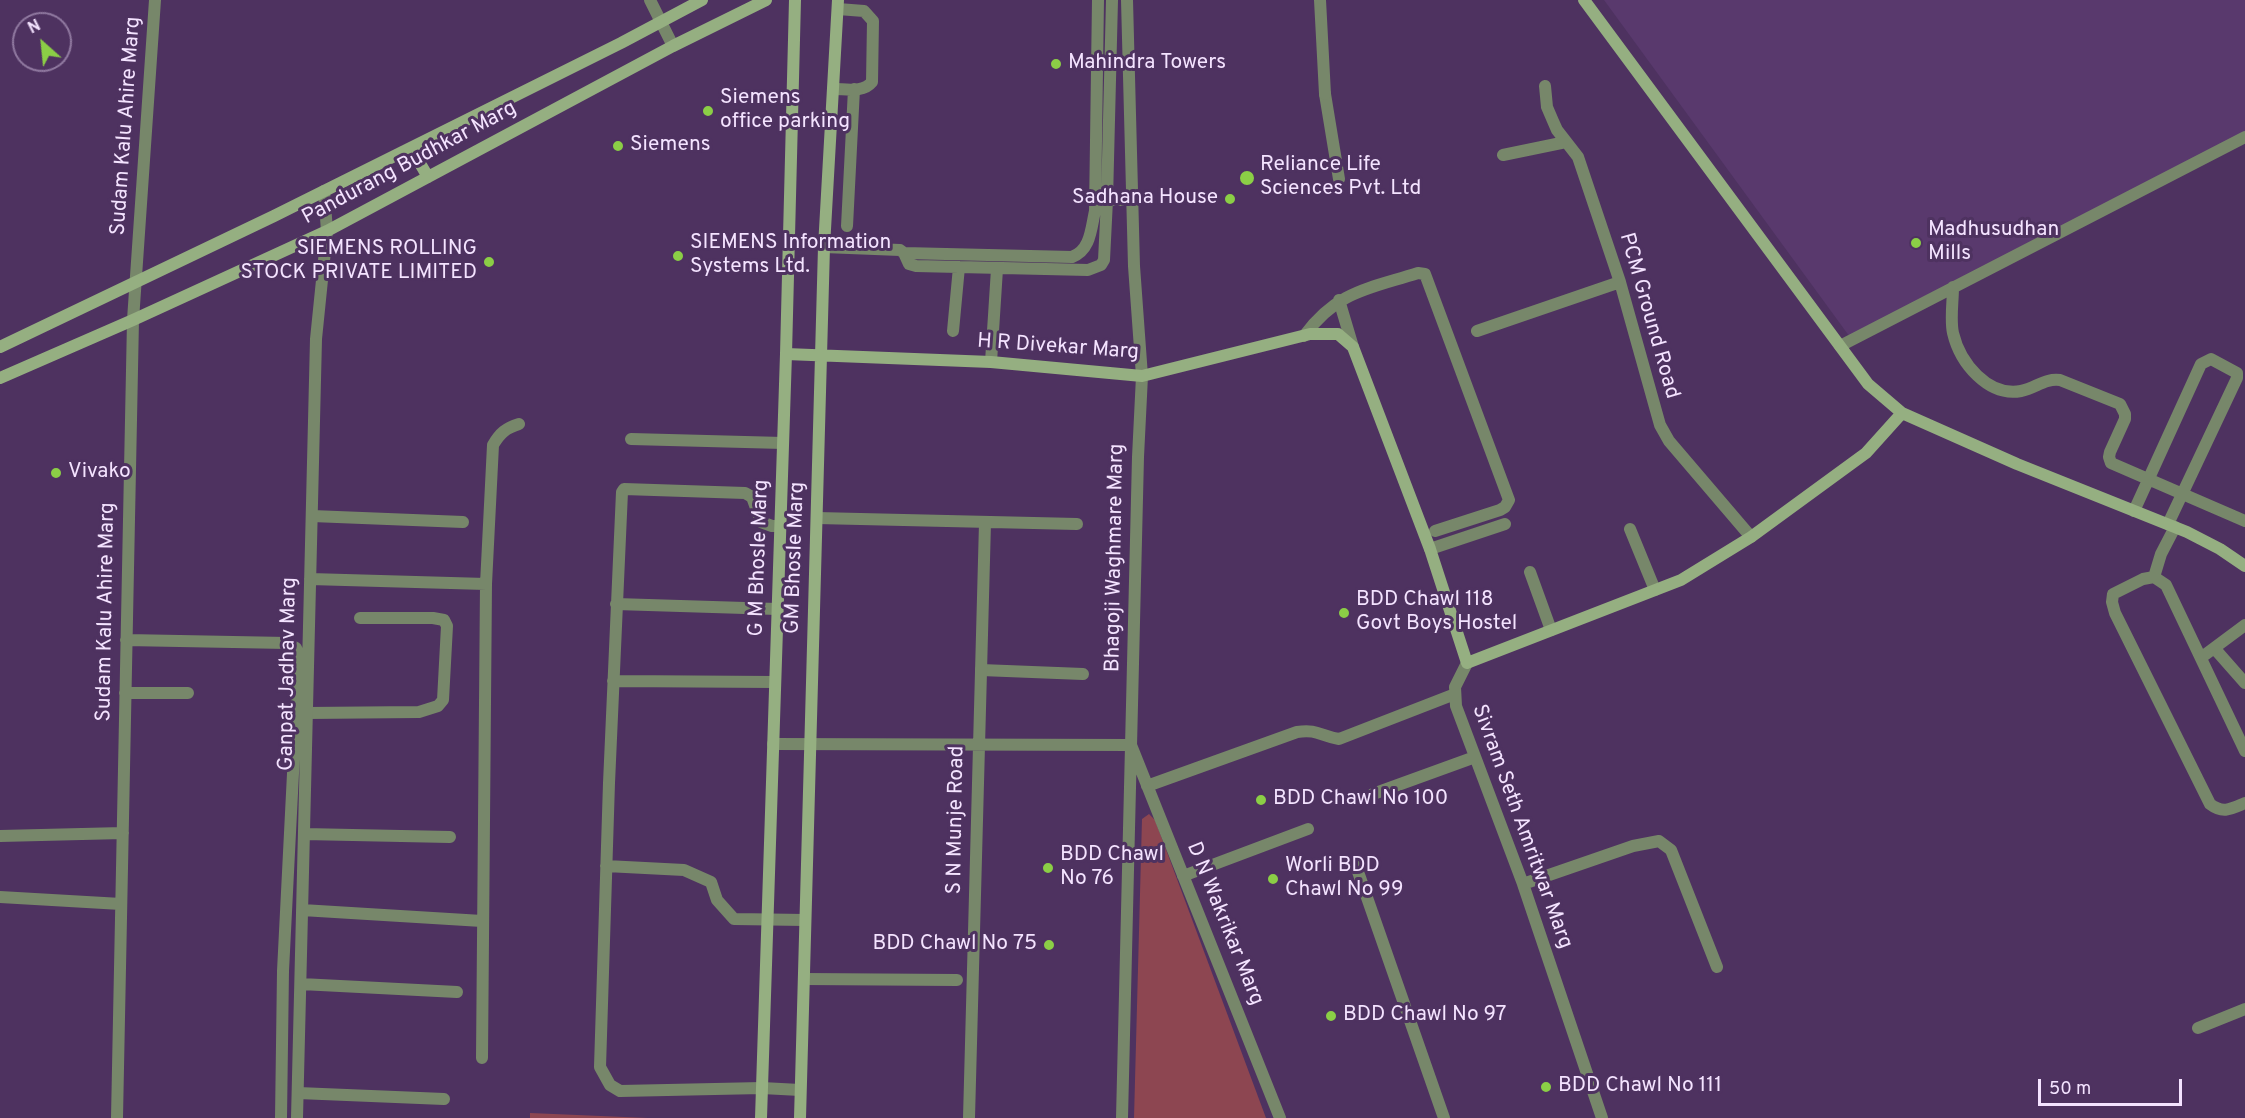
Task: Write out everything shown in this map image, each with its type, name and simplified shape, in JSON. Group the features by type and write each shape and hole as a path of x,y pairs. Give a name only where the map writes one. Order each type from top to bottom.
{"main road":[{"name":"Pandurang Budhkar Marg","path":"0,347 411,148 702,0"},
{"name":"Pandurang Budhkar Marg","path":"0,378 327,231 673,46 766,0"},
{"name":"G M Bhosle Marg","path":"761,1118 795,0"},
{"path":"1584,0 1868,384 1902,413 2017,464 2171,525 2220,549 2245,566"},
{"name":"GM Bhosle Marg","path":"800,1118 824,247 838,4"},
{"path":"411,148 428,177"},
{"name":"H R Divekar Marg","path":"786,354 991,362 1142,376 1304,336 1338,334 1353,347"},
{"path":"1353,347 1430,549 1467,663 1681,580 1751,537 1866,453 1902,413"}],"street":[{"name":"Sudam Kalu Ahire Marg","path":"117,1118 133,320 155,0"},
{"path":"650,0 673,46"},
{"path":"824,247 900,250 904,253 1072,257 1084,250 1089,241 1095,211 1098,0"},
{"path":"904,253 909,264 916,266 997,269 1095,268 1104,260 1112,0"},
{"name":"Bhagoji Waghmare Marg","path":"1122,1118 1138,457 1142,376 1134,266 1127,0"},
{"path":"1320,0 1325,94 1339,179"},
{"path":"833,89 868,87 872,82 875,27 870,15 865,5 838,4"},
{"path":"1110,81 1129,80"},
{"name":"PCM Ground Road","path":"1545,86 1547,107 1557,130 1578,157 1620,282 1660,425 1669,441 1751,537"},
{"path":"847,226 855,89"},
{"path":"1840,346 2245,137"},
{"path":"1503,155 1566,142"},
{"name":"Ganpat Jadhav Marg","path":"297,1118 316,339 327,231 324,191"},
{"path":"1107,200 1132,200"},
{"path":"953,331 959,267"},
{"path":"991,362 997,269"},
{"path":"1304,336 1326,309 1339,300 1362,290 1418,273 1425,274 1509,500 1506,507 1500,510 1436,531"},
{"path":"1477,331 1620,282"},
{"path":"1953,287 1953,333 1961,353 1981,379 2009,392 2022,391 2050,379 2060,380 2120,404 2125,419 2110,452 2111,463 2245,521"},
{"path":"1339,300 1353,347"},
{"path":"2134,511 2201,364 2211,359 2233,369 2237,373 2237,378 2181,494 2154,577"},
{"path":"482,1058 486,584 493,445 498,436 507,428 519,424"},
{"path":"631,439 783,442"},
{"path":"780,526 761,522 752,497 745,493 624,489 622,492 600,1067 609,1085 620,1091 762,1088 800,1090"},
{"path":"312,516 463,522"},
{"path":"816,518 1077,524"},
{"name":"S N Munje Road","path":"969,1118 985,523"},
{"path":"1430,549 1505,524"},
{"path":"1630,529 1655,590"},
{"path":"1530,572 1551,630"},
{"path":"2245,751 2166,585 2154,577 2143,579 2113,594 2112,602 2115,613 2210,804 2218,810 2226,811 2245,803"},
{"path":"310,579 486,584"},
{"path":"616,604 777,609"},
{"path":"307,713 419,712 438,706 443,700 447,626 444,620 360,618"},
{"path":"2202,657 2245,625"},
{"path":"126,640 287,644 296,648 299,655 283,971 281,1118"},
{"path":"2215,649 2245,683"},
{"name":"Sivram Seth Amritwar Marg","path":"1467,663 1455,687 1456,706 1523,884 1602,1118"},
{"path":"981,670 1083,674"},
{"path":"613,681 775,682"},
{"path":"125,693 188,693"},
{"path":"1147,786 1297,732 1313,730 1327,737 1340,739 1455,694"},
{"path":"773,744 1131,745"},
{"name":"D N Wakrikar Marg","path":"1131,745 1280,1118"},
{"path":"1373,794 1475,757"},
{"path":"1183,876 1308,829"},
{"path":"0,836 123,833"},
{"path":"304,834 450,837"},
{"path":"1523,884 1633,846 1659,841 1671,850 1717,967"},
{"path":"606,866 684,870 711,882 717,900 734,919 805,920"},
{"path":"1356,866 1443,1118"},
{"path":"0,897 121,904"},
{"path":"302,910 482,921"},
{"path":"804,979 957,980"},
{"path":"301,984 457,992"},
{"path":"2198,1028 2245,1009"},
{"path":"298,1093 444,1099"}],"shaded area":[{"name":"Madhusudhan Mills","path":"1604,0 2245,0 2245,142 1855,344"},
{"path":"1149,814 1155,820 1266,1118 1134,1118 1142,819"},
{"path":"530,1113 648,1118 530,1118"}],"place":[{"name":"Mahindra Towers","path":"1056,64"},
{"name":"Siemens office parking","path":"708,111"},
{"name":"Siemens","path":"618,146"},
{"name":"Reliance Life Sciences Pvt. Ltd","path":"1247,178"},
{"name":"Sadhana House","path":"1230,199"},
{"name":"Madhusudhan Mills","path":"1916,243"},
{"name":"SIEMENS Information Systems Ltd.","path":"678,256"},
{"name":"SIEMENS ROLLING STOCK PRIVATE LIMITED","path":"489,262"},
{"name":"Vivako","path":"56,473"},
{"name":"BDD Chawl 118 Govt Boys Hostel","path":"1344,613"},
{"name":"BDD Chawl No 100","path":"1261,800"},
{"name":"BDD Chawl No 76","path":"1048,868"},
{"name":"Worli BDD Chawl No 99","path":"1273,879"},
{"name":"BDD Chawl No 75","path":"1049,945"},
{"name":"BDD Chawl No 97","path":"1331,1016"},
{"name":"BDD Chawl No 111","path":"1546,1087"}]}
